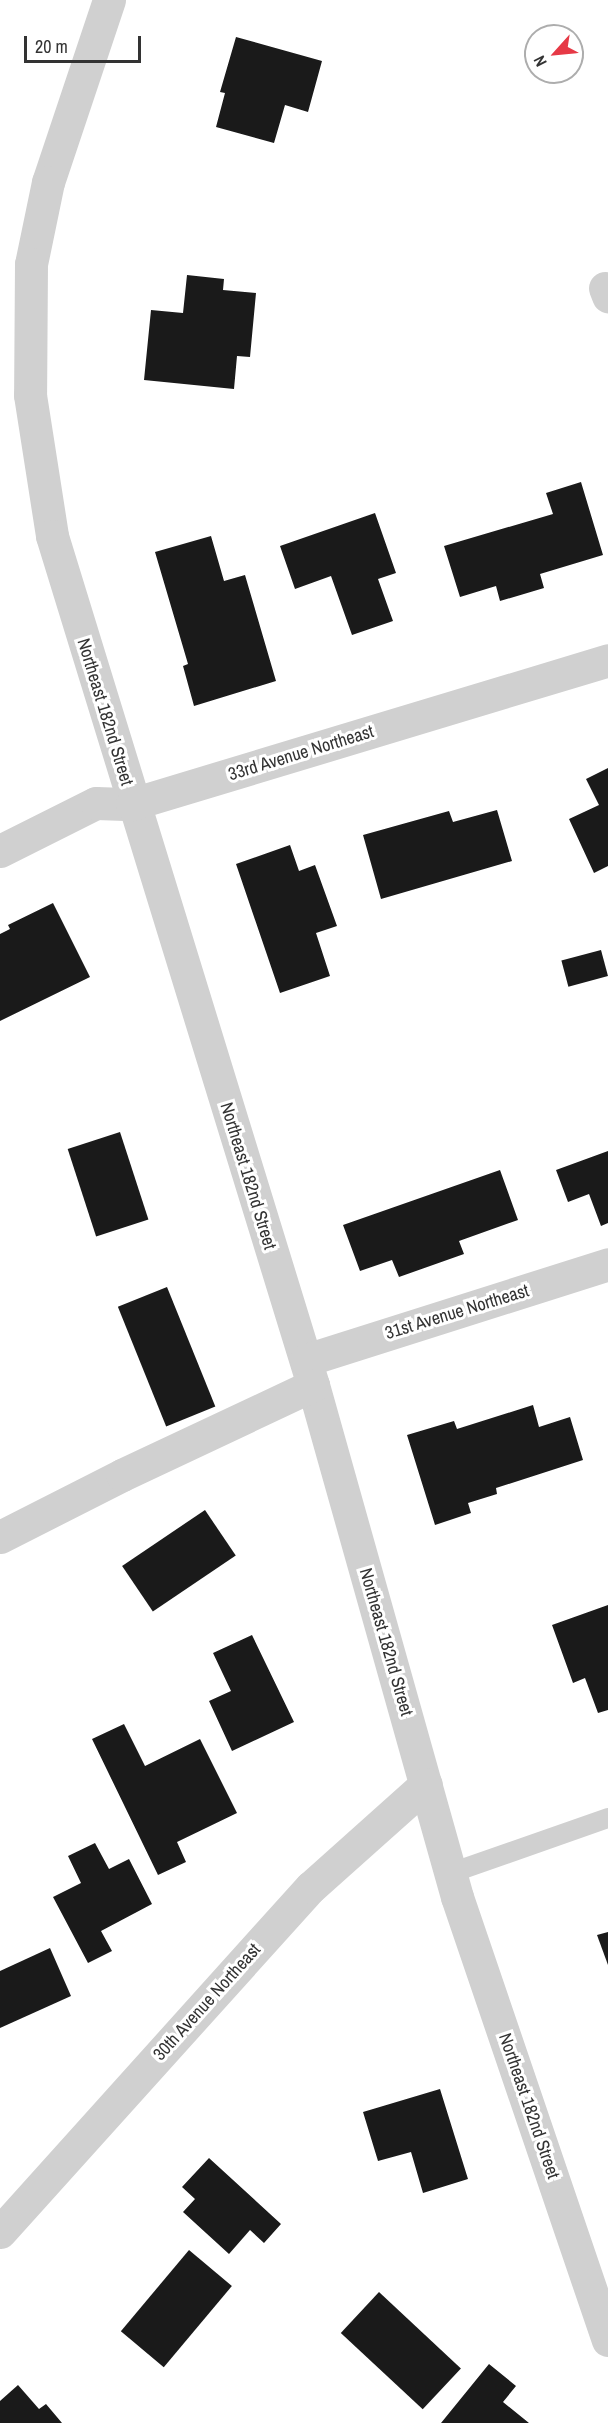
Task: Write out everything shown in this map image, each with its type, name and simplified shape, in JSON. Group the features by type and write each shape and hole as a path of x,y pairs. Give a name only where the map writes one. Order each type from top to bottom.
{"street":[{"name":"Northeast 182nd Street","path":"109,0 48,183 33,252 30,395 52,536 132,804 309,1372 451,1873 608,2340"},
{"name":"33rd Avenue Northeast","path":"0,851 96,803 132,804 608,660"},
{"name":"31st Avenue Northeast","path":"0,1537 122,1475 309,1372 608,1264"},
{"name":"30th Avenue Northeast","path":"0,2232 311,1887 426,1784"}],"lane":[{"path":"451,1873 608,1818"}],"building":[{"path":"236,37 322,61 308,112 285,105 274,143 216,127 225,93 220,92"},
{"path":"187,275 224,279 223,290 256,293 250,357 237,356 234,389 144,380 151,310 183,313"},
{"path":"581,482 603,555 540,574 544,588 500,601 496,586 460,597 444,546 553,514 546,493"},
{"path":"375,513 396,573 378,579 393,621 352,635 331,576 295,589 280,546"},
{"path":"211,536 224,581 245,575 276,681 194,706 183,666 188,664 155,552"},
{"path":"608,768 608,866 594,873 569,819 599,805 586,779"},
{"path":"497,810 512,861 381,899 363,835 449,811 453,822"},
{"path":"290,845 299,871 315,865 337,926 316,933 330,976 280,993 236,864"},
{"path":"53,903 90,977 0,1021 0,934 10,929 8,925"},
{"path":"601,950 608,976 568,987 561,961"},
{"path":"120,1132 148,1219 96,1236 68,1149"},
{"path":"608,1151 608,1223 601,1226 589,1194 568,1202 556,1170"},
{"path":"500,1170 518,1220 459,1241 464,1254 399,1277 392,1260 360,1271 343,1225"},
{"path":"167,1287 215,1407 166,1426 118,1307"},
{"path":"533,1405 539,1427 570,1417 583,1460 496,1488 497,1494 468,1503 471,1513 435,1525 407,1435 454,1421 457,1429"},
{"path":"205,1510 236,1556 153,1612 122,1566"},
{"path":"608,1605 608,1710 598,1713 585,1678 573,1683 552,1625"},
{"path":"252,1635 294,1722 232,1751 209,1701 231,1691 213,1653"},
{"path":"124,1724 145,1766 200,1739 237,1813 177,1842 186,1862 158,1875 92,1739"},
{"path":"95,1843 109,1869 129,1859 152,1904 101,1931 112,1951 88,1963 53,1897 81,1883 68,1856"},
{"path":"608,1932 608,1965 597,1935"},
{"path":"50,1948 71,1996 0,2028 0,1971"},
{"path":"440,2089 468,2179 423,2193 411,2152 378,2161 363,2112"},
{"path":"209,2158 281,2224 264,2243 250,2230 229,2254 183,2212 195,2199 182,2187"},
{"path":"189,2250 232,2286 164,2367 121,2331"},
{"path":"379,2292 461,2368 423,2409 341,2333"},
{"path":"489,2364 516,2386 503,2402 529,2423 441,2423"},
{"path":"18,2385 39,2409 46,2404 62,2423 0,2423 0,2401"}]}
